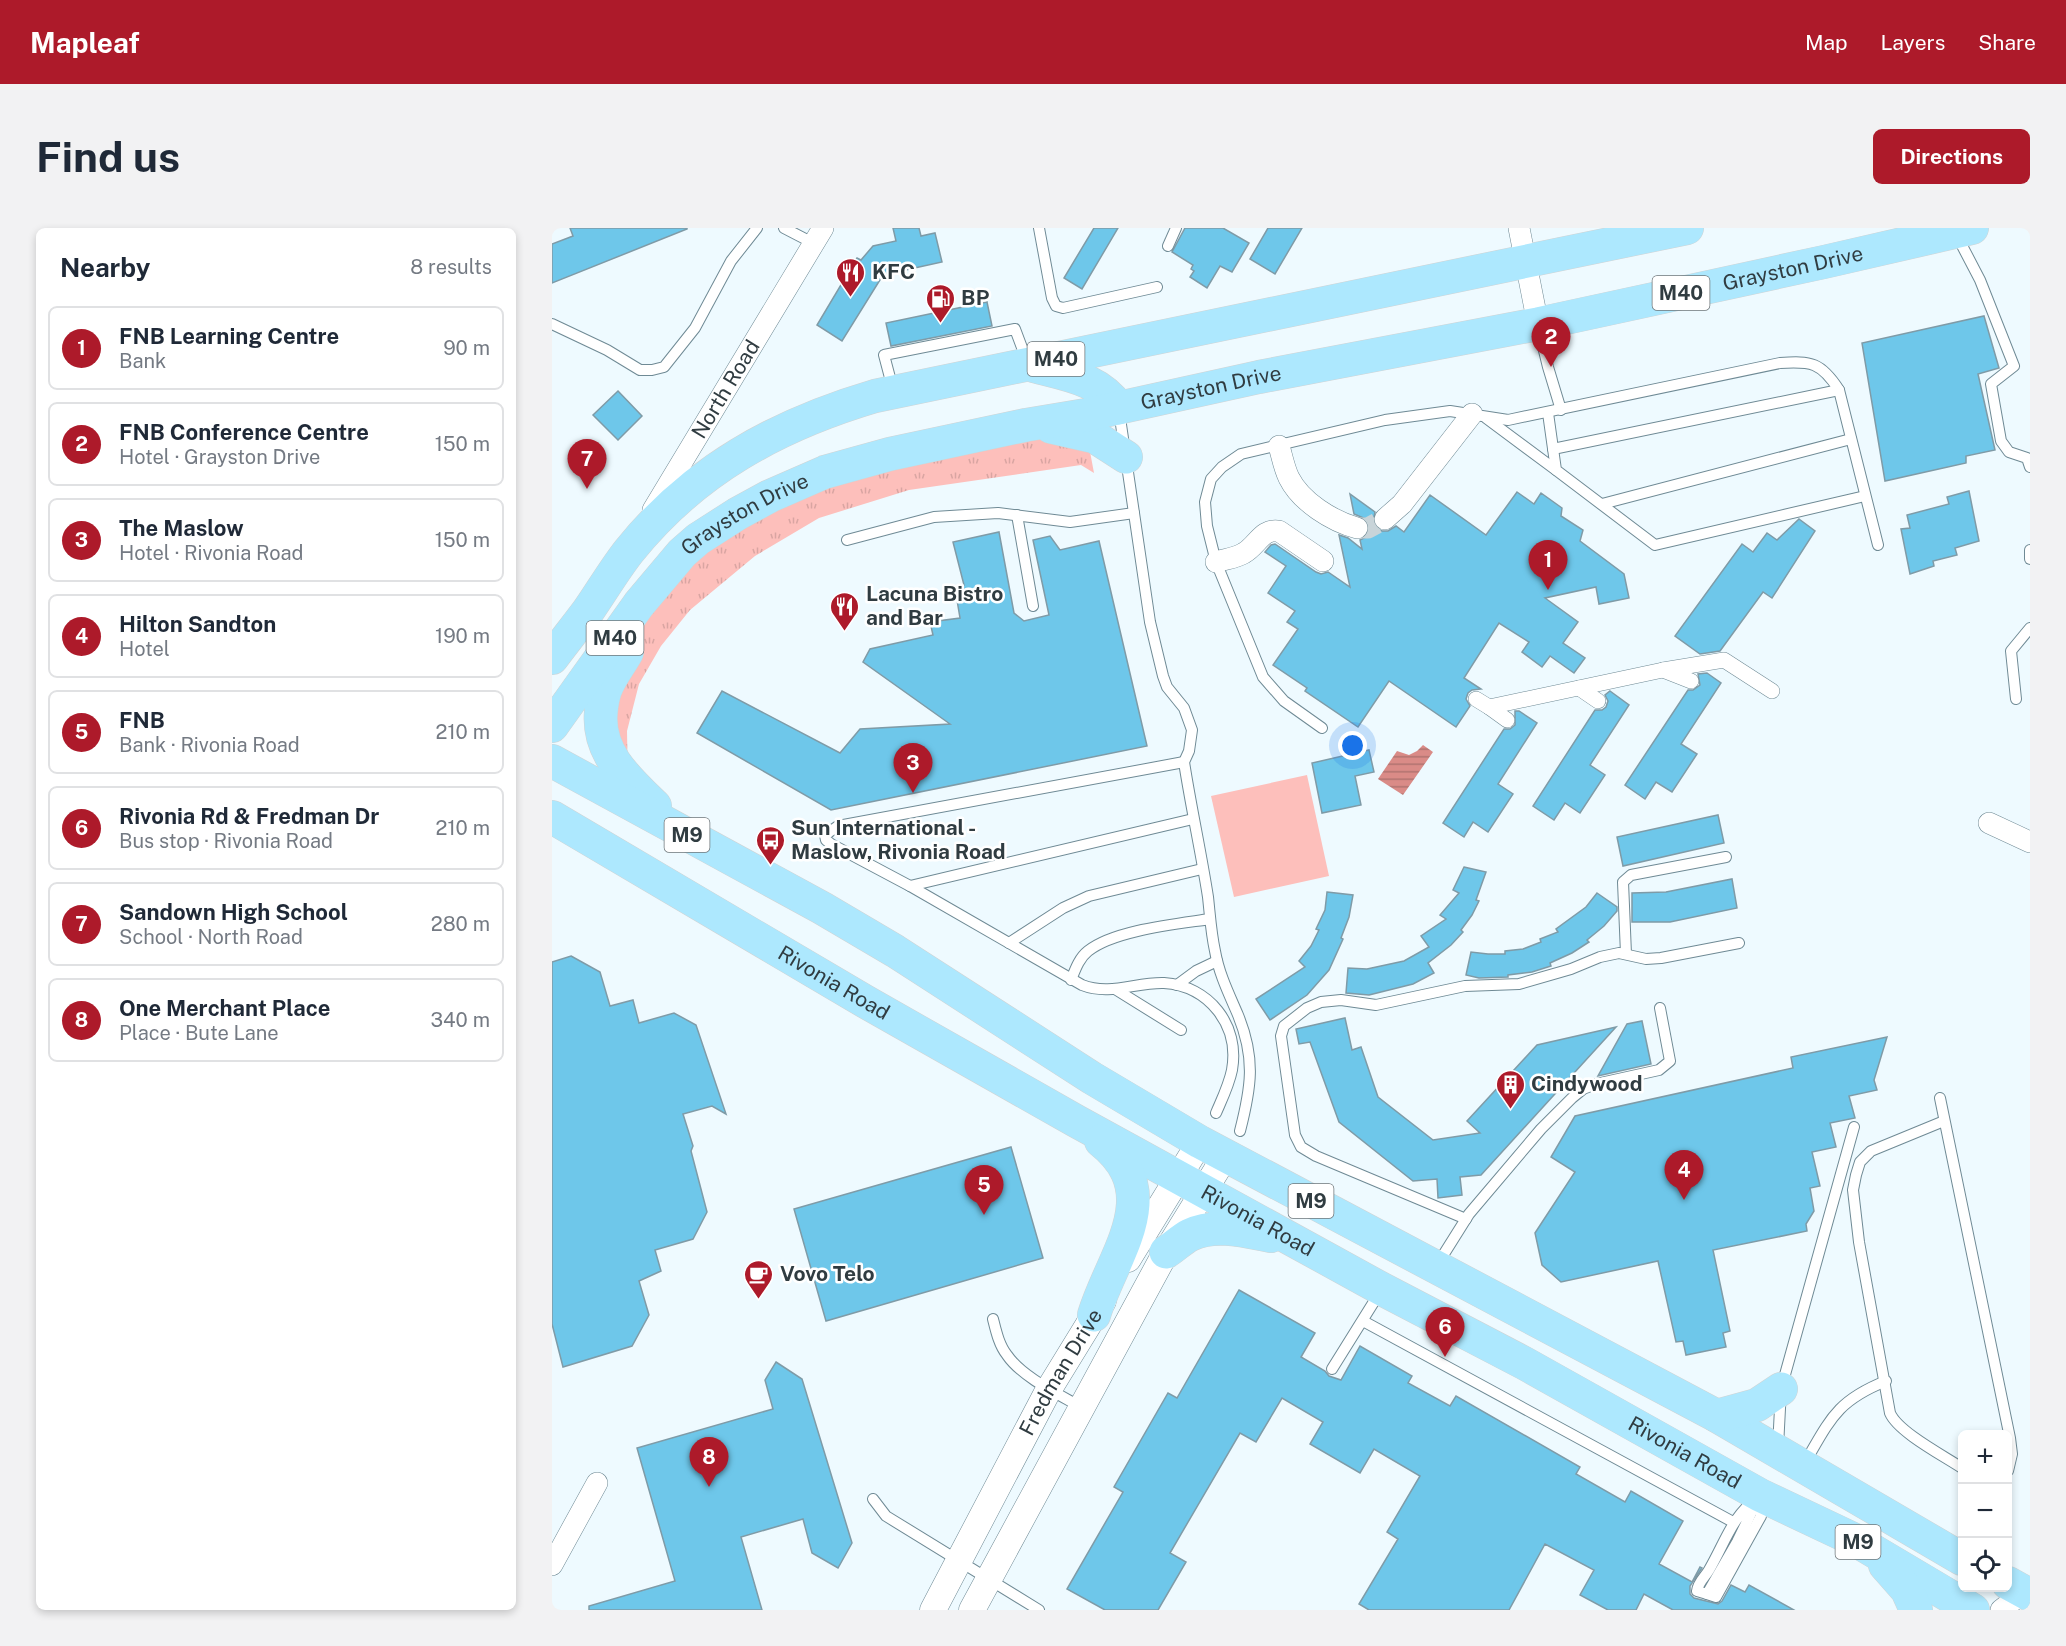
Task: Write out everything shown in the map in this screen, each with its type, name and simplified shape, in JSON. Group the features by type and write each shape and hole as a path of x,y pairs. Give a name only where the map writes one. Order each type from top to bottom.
{"main road":[{"name":"M40","path":"552,658 630,550 680,497 711,472 740,453 803,420 841,406 894,392 1688,228"},
{"name":"Grayston Drive","path":"552,726 639,604 682,553 737,514 770,496 825,472 890,454 1026,425 1119,408 1259,376 1538,324 1963,230"},
{"path":"1028,364 1092,383 1109,394 1119,408"},
{"path":"1026,425 1050,427 1095,437 1126,457"},
{"path":"678,829 615,764 604,743 601,718 607,686 682,553"},
{"path":"552,643 588,610"},
{"name":"Rivonia Road","path":"552,761 822,908 896,951 1092,1078 1222,1143 1435,1268 1717,1416 1958,1557"},
{"name":"Rivonia Road","path":"552,817 866,1002 1076,1121 1382,1289 1543,1373 1760,1495 1855,1540 1973,1610"},
{"path":"1076,1121 1107,1146 1124,1166 1132,1185 1134,1205 1126,1238 1100,1295 1094,1316"},
{"path":"1167,1252 1189,1235 1211,1229 1250,1232 1296,1241"},
{"path":"1543,1373 1564,1334"},
{"path":"1717,1416 1757,1405 1781,1389"},
{"path":"1855,1540 1887,1567 1907,1590 1917,1610"}],"street":[{"path":"1519,228 1538,324"},
{"name":"North Road","path":"630,550 818,236"},
{"path":"1385,519 1401,504 1478,416"},
{"path":"1279,446 1289,478 1297,488 1325,514 1357,528"},
{"path":"1216,562 1243,554 1264,534 1274,530 1279,531 1323,561"},
{"path":"1507,720 1482,703 1579,688 1663,670 1725,660 1772,691"},
{"path":"1663,670 1691,681"},
{"path":"1579,688 1598,701"},
{"path":"1989,823 2030,842"},
{"name":"Fredman Drive","path":"933,1610 1049,1389 1094,1316 1222,1143"},
{"name":"Fredman Drive","path":"972,1610 1167,1252 1191,1183"},
{"path":"552,1565 597,1483"}],"lane":[{"path":"552,324 607,350 640,370 664,367 695,328 731,261 757,228"},
{"path":"784,228 818,236"},
{"path":"1039,228 1052,298 1056,306 1063,308 1157,286"},
{"path":"1168,246 1176,228"},
{"path":"1963,230 2014,366 1991,384 2001,441 2009,452 2027,458 2030,467"},
{"path":"1538,324 1561,410"},
{"path":"894,392 884,355 1015,329 1028,364"},
{"path":"1322,728 1284,701 1263,677 1216,562 1205,502 1211,479 1222,467 1241,454 1385,420 1450,411 1508,420 1780,363 1812,363 1826,370 1839,390 1878,545"},
{"path":"1553,449 1839,390"},
{"path":"1119,408 1146,603 1163,676 1173,695 1184,708 1191,730 1189,751 1184,762 1217,961 1244,1031 1248,1052 1251,1074 1250,1092 1222,1143"},
{"path":"1548,413 1556,470"},
{"path":"1478,416 1556,470 1655,545 1865,496"},
{"path":"1602,504 1851,438"},
{"path":"847,540 934,517 998,513 1070,522 1134,513"},
{"path":"1017,515 1033,606"},
{"path":"2030,550 2030,559"},
{"path":"2016,699 2011,651 2030,628"},
{"path":"1184,762 838,826 825,835 826,840 831,844 910,886 1071,980 1090,988 1115,989 1156,983 1178,985 1199,992 1221,1014 1231,1039 1232,1071 1216,1113"},
{"path":"910,886 1193,819"},
{"path":"1626,954 1623,882 1631,875 1726,857"},
{"path":"1009,943 1062,908 1089,896 1202,868"},
{"path":"1071,980 1081,958 1088,951 1110,940 1139,931 1210,919"},
{"path":"1466,1219 1316,1156 1301,1147 1295,1136 1282,1047 1281,1036 1284,1026 1307,1008 1321,1002 1341,1000 1376,1005 1465,986 1519,984 1571,969 1600,957 1619,953 1646,959 1661,958 1739,943"},
{"path":"1178,985 1196,970 1217,961"},
{"path":"1115,989 1181,1030"},
{"path":"1435,1268 1466,1219 1541,1129 1577,1093 1596,1084 1659,1070 1670,1061 1660,1008"},
{"path":"1940,1098 2008,1430"},
{"path":"1944,1121 1871,1151 1860,1162 1853,1190 1859,1242 1892,1419 1903,1430 1958,1465"},
{"path":"1790,1459 1781,1389 1854,1127"},
{"path":"1332,1369 1382,1289"},
{"path":"993,1319 1006,1355 1016,1365 1049,1389 1081,1407"},
{"path":"1363,1321 1733,1522"},
{"path":"1790,1459 1843,1404 1862,1390 1886,1381"},
{"path":"1760,1495 1737,1542 1707,1594 1698,1591 1698,1586 1733,1522 1746,1506 1760,1495"},
{"path":"873,1499 886,1516 1039,1610"}],"green space":[{"path":"1082,409 1094,473 1081,465 909,490 819,518 755,556 690,610 661,646 639,684 627,731 628,785 605,684 686,555 769,498"},
{"path":"1307,775 1329,876 1234,897 1211,796"}],"shaded area":[{"path":"1423,745 1433,752 1403,795 1378,779 1397,751 1409,755"}],"building":[{"path":"570,228 687,229 552,283 552,244 573,236"},
{"name":"KFC","path":"893,228 919,228 921,236 935,233 942,262 883,275 842,341 817,325 857,258 861,260 873,246 896,241"},
{"path":"1094,228 1118,228 1082,289 1064,278"},
{"path":"1185,228 1223,228 1249,243 1232,272 1220,266 1207,288 1190,277 1194,271 1191,269 1193,265 1172,252"},
{"path":"1268,228 1302,228 1275,274 1250,259"},
{"path":"987,302 992,326 891,346 886,323"},
{"path":"1984,316 1999,368 1978,374 1995,450 1966,456 1966,463 1885,481 1862,343"},
{"path":"618,391 642,416 618,440 593,415"},
{"path":"1969,491 1979,541 1955,548 1957,555 1933,561 1934,566 1910,574 1901,529 1910,528 1907,515 1949,504 1947,497"},
{"path":"1517,492 1534,504 1541,493 1562,508 1561,516 1583,530 1580,541 1624,574 1629,598 1599,604 1596,587 1545,598 1578,622 1563,643 1585,658 1574,673 1550,656 1542,667 1522,652 1529,642 1499,623 1464,678 1481,689 1468,693 1466,699 1470,706 1456,727 1389,681 1358,727 1305,691 1307,688 1273,665 1298,629 1287,622 1295,611 1268,593 1286,566 1265,552 1271,545 1275,544 1316,572 1321,574 1328,572 1350,587 1339,535 1348,538 1362,549 1360,540 1366,537 1370,526 1366,519 1354,514 1350,494 1375,512 1373,522 1376,528 1382,531 1388,531 1396,526 1404,532 1430,495 1486,535"},
{"path":"1799,519 1815,531 1772,598 1763,592 1720,651 1700,654 1675,636 1742,544 1753,552 1767,533 1777,540"},
{"path":"999,532 1014,613 1024,621 1049,615 1033,540 1050,536 1060,550 1099,541 1147,746 831,810 697,733 722,691 840,753 860,729 950,724 863,662 870,649 933,635 930,622 960,618 955,588 964,585 953,542"},
{"path":"1707,673 1721,683 1681,744 1697,754 1672,792 1656,782 1645,799 1625,785 1688,690 1693,690 1700,685 1698,674"},
{"path":"1610,691 1629,705 1590,765 1605,775 1580,813 1565,803 1554,820 1533,806 1595,710 1602,710 1606,707 1608,701 1605,695"},
{"path":"1515,711 1519,711 1537,723 1498,784 1513,794 1488,832 1473,822 1464,837 1443,823 1504,729 1510,729 1515,725"},
{"path":"1369,750 1374,772 1355,776 1361,805 1322,813 1312,763"},
{"path":"1718,815 1724,843 1623,866 1617,837"},
{"path":"1464,867 1486,872 1476,900 1479,901 1461,930 1463,932 1428,963 1434,973 1413,984 1369,995 1346,993 1348,968 1367,969 1404,961 1429,947 1421,936 1446,919 1440,915 1459,893 1453,890"},
{"path":"1732,879 1737,908 1670,922 1632,922 1632,893 1666,892"},
{"path":"1327,892 1353,895 1349,917 1341,938 1343,939 1329,970 1307,995 1270,1020 1256,999 1305,967 1299,961 1311,946 1319,930 1316,929 1325,910"},
{"path":"1597,893 1617,907 1617,911 1587,940 1589,942 1572,953 1550,963 1551,966 1532,972 1508,975 1508,977 1479,978 1466,975 1471,952 1505,954 1505,951 1523,949 1541,942 1540,939 1558,932 1556,929 1586,907"},
{"path":"571,956 600,972 610,1006 633,1000 639,1023 674,1013 696,1025 726,1114 712,1106 683,1114 693,1146 691,1151 707,1212 693,1239 655,1250 661,1271 639,1281 649,1315 632,1346 563,1367 552,1324 552,962"},
{"name":"Cindywood","path":"1345,1018 1352,1050 1361,1047 1378,1097 1433,1140 1480,1133 1467,1121 1537,1045 1616,1027 1481,1175 1460,1177 1462,1195 1438,1198 1437,1179 1413,1181 1339,1122 1310,1042 1299,1044 1296,1029"},
{"path":"1642,1021 1651,1064 1598,1076 1627,1024"},
{"path":"1887,1037 1874,1080 1877,1090 1849,1096 1855,1118 1830,1123 1836,1147 1812,1152 1820,1186 1810,1188 1814,1211 1806,1224 1807,1231 1713,1250 1730,1331 1723,1333 1726,1347 1686,1355 1683,1341 1676,1342 1658,1261 1561,1282 1542,1265 1535,1233 1575,1172 1551,1157 1575,1116 1793,1068 1791,1057"},
{"path":"1011,1147 1043,1258 826,1321 794,1209"},
{"path":"1239,1290 1315,1333 1301,1357 1325,1371 1329,1376 1341,1380 1360,1346 1412,1376 1408,1383 1450,1406 1456,1396 1580,1467 1576,1474 1625,1502 1631,1491 1683,1521 1659,1564 1692,1582 1700,1567 1702,1568 1690,1586 1690,1594 1694,1598 1718,1604 1731,1585 1745,1592 1749,1585 1794,1610 1673,1610 1644,1594 1636,1610 1608,1610 1580,1595 1594,1570 1545,1544 1509,1610 1369,1610 1359,1604 1398,1539 1387,1532 1420,1476 1374,1449 1360,1473 1310,1444 1323,1422 1282,1398 1256,1442 1240,1433 1170,1553 1186,1562 1158,1610 1105,1610 1067,1589 1123,1492 1114,1487 1168,1393 1177,1398"},
{"path":"776,1362 802,1379 852,1543 838,1568 812,1553 803,1519 741,1537 762,1610 589,1610 589,1606 675,1581 637,1448 773,1409 765,1380"}],"tunnel":[{"path":"1357,528 1368,528 1385,519"}],"place":[{"name":"KFC","path":"851,298"},
{"name":"BP","path":"940,324"},
{"name":"FNB Conference Centre","path":"1551,367"},
{"name":"Sandown High School","path":"587,489"},
{"name":"FNB Learning Centre","path":"1548,590"},
{"name":"Lacuna Bistro and Bar","path":"845,632"},
{"name":"The Maslow","path":"913,793"},
{"name":"Sun International - Maslow, Rivonia Road","path":"770,866"},
{"name":"Cindywood","path":"1510,1110"},
{"name":"Hilton Sandton","path":"1684,1200"},
{"name":"FNB","path":"984,1215"},
{"name":"Vovo Telo","path":"759,1300"},
{"name":"Rivonia Rd & Fredman Dr","path":"1445,1357"},
{"name":"One Merchant Place","path":"709,1487"}]}
